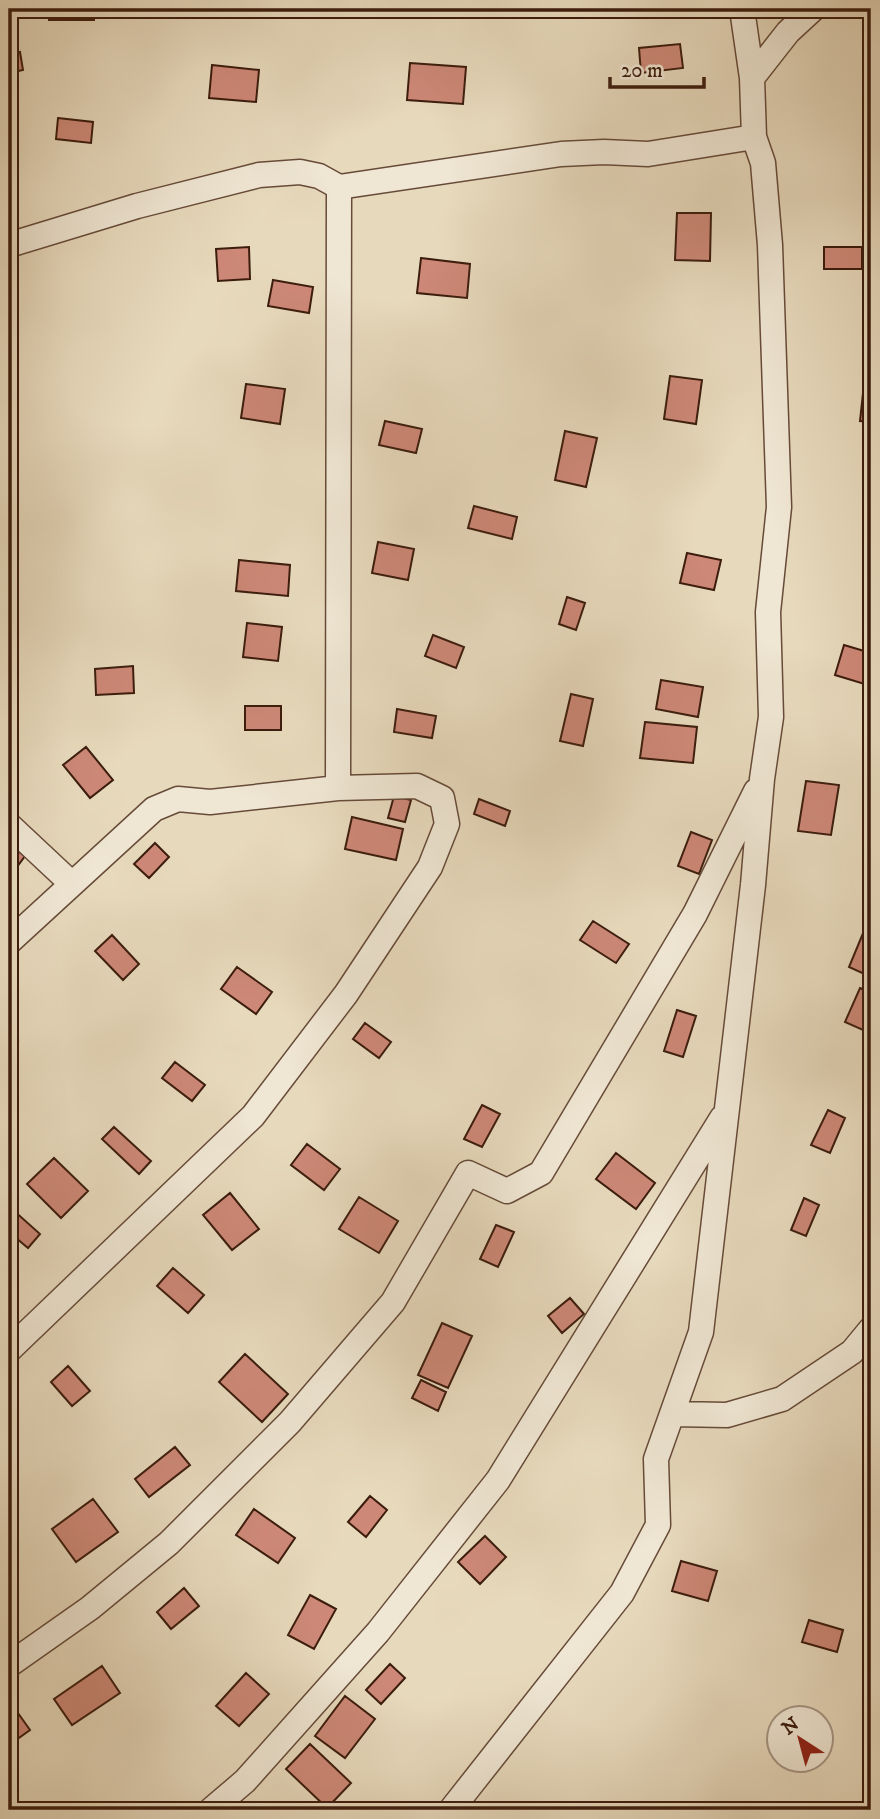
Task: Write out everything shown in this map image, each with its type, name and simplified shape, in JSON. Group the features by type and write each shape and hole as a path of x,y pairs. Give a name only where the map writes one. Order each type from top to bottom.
{"street":[{"path":"451,1810 622,1593 658,1525 656,1459 701,1332 771,717 768,612 779,507 770,245 763,163 754,137 752,78 742,9"},
{"path":"752,78 788,32 813,9"},
{"path":"9,245 137,206 259,175 300,172 320,176 339,187 561,154 648,154 754,137"},
{"path":"338,788 339,187"},
{"path":"9,1665 90,1608 169,1543 290,1422 393,1302 468,1173 507,1191 541,1172 695,915 762,779"},
{"path":"9,942 154,809 178,799 210,802 338,788 417,786 442,798 447,824 430,867 346,994 253,1116 9,1350"},
{"path":"9,825 72,884"},
{"path":"211,1810 245,1781 378,1632 498,1480 725,1112"},
{"path":"672,1414 727,1415 782,1399 852,1352 871,1329"}],"building":[{"path":"49,9 94,9 94,20 49,20"},
{"path":"680,44 683,68 641,73 639,48"},
{"path":"20,52 23,70 9,73 9,54"},
{"path":"410,63 466,67 463,104 407,100"},
{"path":"212,65 259,70 256,102 209,98"},
{"path":"58,118 93,122 91,143 56,139"},
{"path":"677,213 711,213 710,261 675,260"},
{"path":"249,247 250,279 218,281 216,249"},
{"path":"824,247 862,247 862,269 824,269"},
{"path":"421,258 470,264 467,298 417,293"},
{"path":"273,280 313,287 309,313 268,306"},
{"path":"670,376 702,380 696,424 664,419"},
{"path":"246,384 285,389 280,424 241,418"},
{"path":"864,384 871,384 871,422 860,421"},
{"path":"385,421 422,429 416,453 379,445"},
{"path":"565,431 597,438 586,487 555,480"},
{"path":"474,506 517,517 512,539 468,528"},
{"path":"378,542 414,549 408,580 372,573"},
{"path":"687,553 721,560 714,590 680,583"},
{"path":"239,560 290,565 288,596 236,591"},
{"path":"567,597 585,603 576,630 559,624"},
{"path":"247,623 282,627 278,661 243,657"},
{"path":"433,635 464,647 456,668 425,656"},
{"path":"844,645 871,653 871,686 835,675"},
{"path":"133,666 134,693 96,695 95,669"},
{"path":"661,680 703,687 698,717 656,709"},
{"path":"571,694 593,699 583,746 560,741"},
{"path":"245,706 281,706 281,730 245,730"},
{"path":"397,709 436,716 432,738 394,732"},
{"path":"645,722 697,727 693,763 640,758"},
{"path":"86,747 113,780 90,798 63,765"},
{"path":"806,781 839,785 831,835 798,831"},
{"path":"394,796 411,800 405,822 388,818"},
{"path":"479,799 510,811 505,826 474,814"},
{"path":"352,817 403,829 396,860 345,849"},
{"path":"691,832 712,840 699,874 678,866"},
{"path":"155,843 169,857 149,878 134,864"},
{"path":"9,845 25,856 9,878"},
{"path":"871,914 871,977 849,967"},
{"path":"593,921 629,944 616,963 580,940"},
{"path":"112,935 139,964 123,980 95,951"},
{"path":"237,967 272,992 256,1014 221,989"},
{"path":"860,988 871,993 871,1013 863,1030 845,1022"},
{"path":"677,1010 696,1016 683,1057 664,1051"},
{"path":"365,1023 391,1042 379,1058 353,1039"},
{"path":"9,1032 18,1041 9,1051"},
{"path":"175,1062 205,1085 192,1101 162,1078"},
{"path":"482,1105 500,1114 482,1147 464,1139"},
{"path":"828,1110 845,1118 830,1153 811,1145"},
{"path":"114,1127 151,1161 139,1174 102,1139"},
{"path":"307,1144 340,1169 324,1190 291,1165"},
{"path":"616,1153 655,1183 636,1209 596,1179"},
{"path":"54,1158 88,1191 61,1218 27,1184"},
{"path":"230,1193 259,1229 232,1250 203,1215"},
{"path":"359,1197 398,1221 379,1253 339,1229"},
{"path":"804,1198 819,1205 806,1236 791,1230"},
{"path":"12,1209 40,1234 28,1248 9,1232 9,1212"},
{"path":"496,1225 514,1232 498,1267 480,1259"},
{"path":"173,1268 204,1295 188,1313 157,1286"},
{"path":"570,1298 584,1314 562,1333 548,1316"},
{"path":"442,1323 472,1336 448,1388 418,1375"},
{"path":"245,1354 288,1394 262,1422 219,1382"},
{"path":"68,1366 90,1391 72,1406 51,1382"},
{"path":"421,1380 446,1392 438,1411 412,1398"},
{"path":"175,1447 190,1465 149,1497 135,1479"},
{"path":"370,1496 387,1510 366,1537 348,1522"},
{"path":"93,1499 118,1532 76,1562 52,1529"},
{"path":"254,1509 295,1538 278,1563 236,1535"},
{"path":"485,1536 506,1557 480,1584 458,1562"},
{"path":"681,1561 717,1571 708,1601 672,1591"},
{"path":"184,1588 199,1606 171,1629 157,1612"},
{"path":"310,1595 336,1609 314,1649 288,1635"},
{"path":"809,1620 843,1630 837,1652 802,1642"},
{"path":"390,1664 405,1678 381,1704 366,1690"},
{"path":"102,1666 120,1693 72,1725 54,1699"},
{"path":"246,1673 269,1694 239,1726 216,1706"},
{"path":"345,1696 375,1719 345,1758 315,1736"},
{"path":"13,1706 30,1730 9,1745 9,1709"},
{"path":"310,1744 351,1783 327,1808 286,1769"}]}
